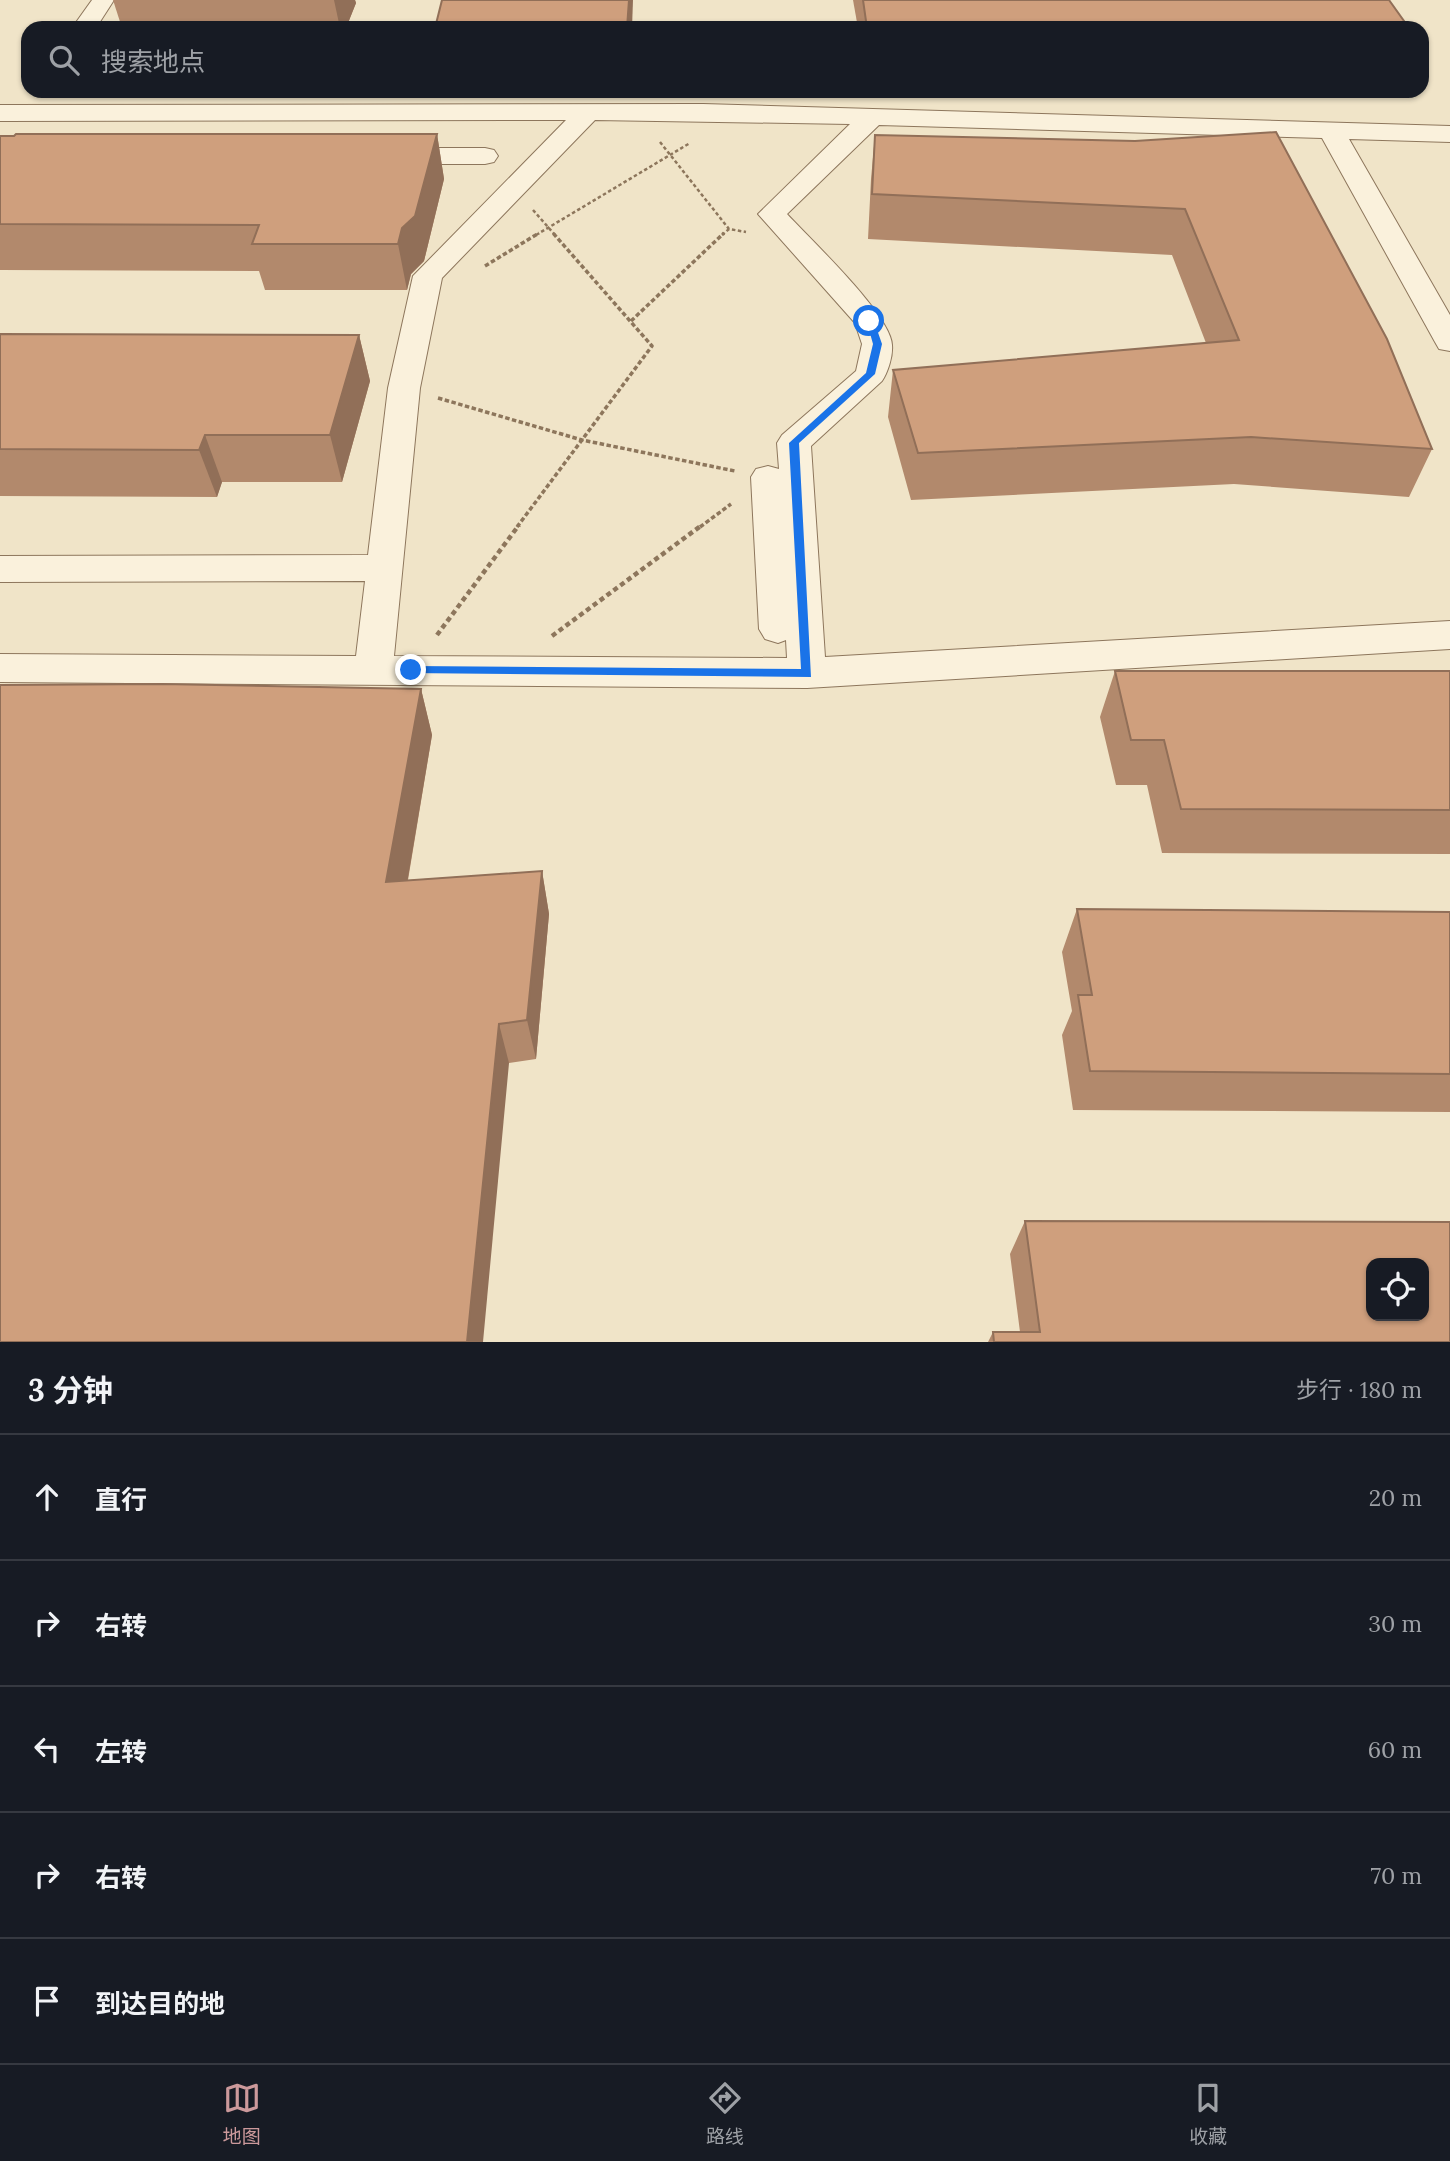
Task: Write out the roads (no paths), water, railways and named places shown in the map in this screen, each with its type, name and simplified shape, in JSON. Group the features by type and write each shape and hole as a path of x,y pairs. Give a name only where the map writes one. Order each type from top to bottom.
{"street":[{"path":"89,21 103,0"},
{"path":"29,113 39,98"},
{"path":"373,670 404,388 428,276 588,112"},
{"path":"0,113 739,113 1450,134"},
{"path":"794,673 794,443 871,374 877,344 869,321 772,214 872,117"},
{"path":"1332,132 1450,342"},
{"path":"361,156 485,156"},
{"path":"768,477 794,673"},
{"path":"0,569 384,568"},
{"path":"0,668 794,673 1450,635"}]}
